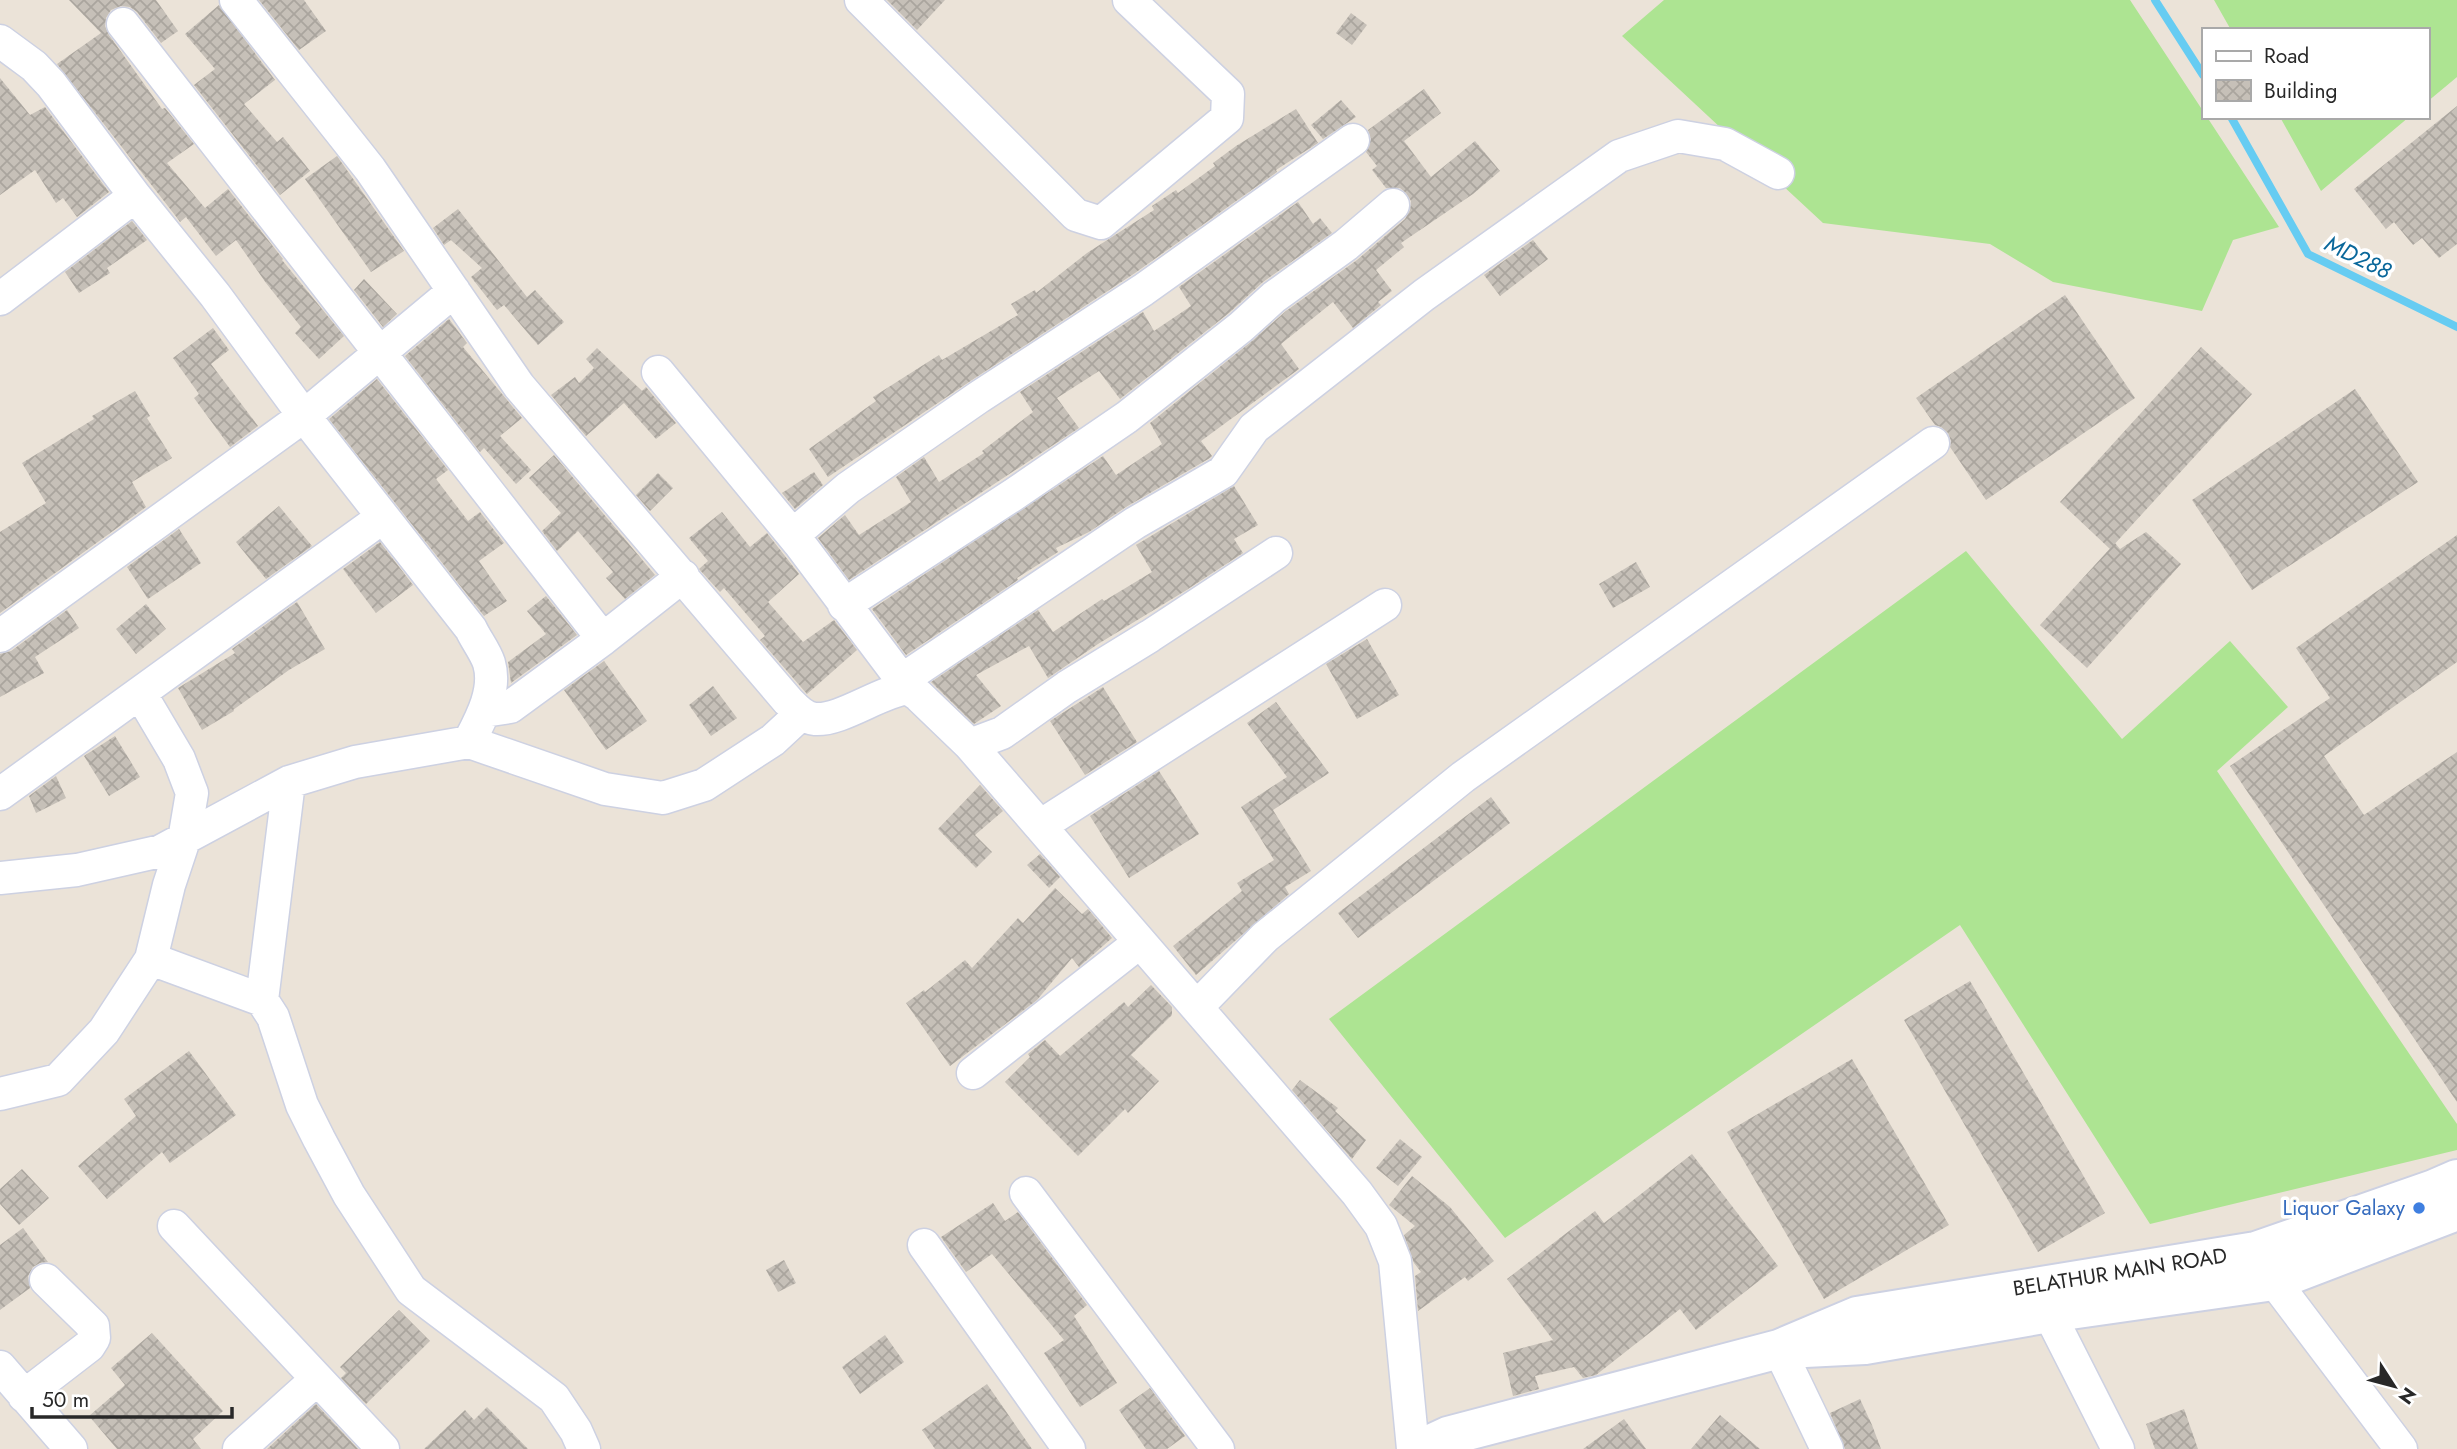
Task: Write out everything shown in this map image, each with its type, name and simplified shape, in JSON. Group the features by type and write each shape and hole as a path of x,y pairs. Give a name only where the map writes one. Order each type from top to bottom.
{"street":[{"path":"236,0 370,169 519,386 801,714 814,719 832,716 905,684 1135,523 1223,472 1254,428 1424,295 1619,156 1678,136 1725,144 1778,173"},
{"path":"861,0 1076,215 1101,223 1227,118 1228,94 1129,0"},
{"path":"123,24 603,639"},
{"path":"5,52 34,66 51,84 135,196 215,295 304,416 471,629 489,664 491,689 468,742"},
{"path":"793,535 848,488 969,404 1132,298 1353,140"},
{"path":"0,299 135,196"},
{"path":"844,605 1127,417 1241,327 1274,297 1346,245 1393,205"},
{"path":"0,636 304,416 454,291"},
{"path":"658,372 793,535 905,684 970,745 1357,1193 1381,1226 1395,1261 1413,1449"},
{"path":"1197,1007 1265,937 1463,777 1933,443"},
{"path":"0,794 383,517"},
{"path":"970,745 1002,733 1067,687 1276,553"},
{"path":"484,710 510,707 683,576"},
{"path":"1040,826 1385,605"},
{"path":"0,1094 58,1080 104,1031 150,959 184,840 192,793 179,759 140,693"},
{"path":"0,878 77,870 161,851 289,782 355,762 468,742 605,789 663,798 704,785 773,740 801,714"},
{"path":"262,1000 289,782"},
{"path":"973,1073 1140,942"},
{"path":"150,959 262,1000 273,1017 302,1105 318,1139 349,1195 411,1290 554,1398 576,1431 584,1449"},
{"path":"1026,1193 1218,1449"},
{"name":"BELATHUR MAIN ROAD","path":"1779,1349 1865,1345 2049,1313 2268,1265 2456,1205"},
{"path":"174,1226 383,1449"},
{"path":"924,1245 1069,1449"},
{"path":"2268,1265 2401,1449"},
{"name":"BELATHUR MAIN ROAD","path":"1420,1449 1448,1436 1779,1349 1857,1316 2268,1265"},
{"path":"24,1396 89,1346 94,1338 93,1326 47,1280"},
{"path":"2049,1313 2118,1449"},
{"path":"1779,1349 1827,1449"},
{"path":"0,1367 71,1449"},
{"path":"239,1449 317,1379"}],"green space":[{"path":"1664,0 2130,0 2202,109 2202,119 2208,119 2279,227 2233,240 2202,311 2053,282 1990,244 1823,223 1622,36"},
{"path":"2214,0 2457,0 2457,77 2429,100 2429,28 2230,28"},
{"path":"2281,119 2407,119 2321,191"},
{"path":"1966,551 2122,739 2230,641 2288,707 2217,771 2457,1124 2457,1150 2150,1224 1960,925 1505,1238 1329,1019"}],"building":[{"path":"69,0 156,0 178,31 161,43 137,12 130,7 121,6 111,10 105,26 162,109 165,108 194,144 167,163 205,208 228,189 344,336 319,359 295,333 301,327 236,240 216,256 186,217 180,222 57,64 101,33"},
{"path":"259,0 304,0 326,31 299,50"},
{"path":"887,0 945,0 917,30"},
{"path":"219,5 275,80 244,104 277,142 283,137 310,171 280,195 194,85 215,69 185,34"},
{"path":"1351,13 1367,25 1352,45 1336,33"},
{"path":"0,78 30,115 45,107 109,192 77,217 63,198 56,203 35,170 0,195"},
{"path":"1424,89 1441,113 1404,141 1431,177 1475,141 1500,171 1473,194 1401,243 1404,247 1376,270 1392,291 1378,302 1381,305 1353,328 1333,302 1281,344 1299,369 1201,441 1212,456 1210,458 1089,532 1056,548 1058,552 906,655 872,609 1103,456 1116,475 1162,444 1150,423 1286,311 1357,260 1405,219 1411,201 1400,188 1386,188 1372,170 1377,166 1366,152 1371,139 1368,130"},
{"path":"1341,100 1356,117 1323,139 1311,125"},
{"path":"2457,106 2457,244 2439,258 2422,238 2413,245 2394,222 2386,229 2354,189"},
{"path":"1296,109 1318,143 1276,170 1277,172 1135,273 828,477 809,449 876,401 873,397 939,355 942,360 1018,315 1011,304 1035,290 1036,293 1087,253 1154,210 1152,206 1176,190 1178,193 1215,166 1213,163 1236,146"},
{"path":"337,156 404,251 371,272 305,179"},
{"path":"1298,202 1313,224 1320,218 1332,233 1263,282 1229,313 1120,399 1099,371 1057,398 1079,428 849,580 818,538 845,515 859,535 911,502 896,477 924,457 939,482 984,453 982,451 1033,412 1020,392 1143,312 1154,331 1191,306 1179,287"},
{"path":"458,209 527,297 535,290 564,322 538,345 504,305 497,310 471,277 482,268 451,240 444,245 433,228"},
{"path":"132,221 147,240 107,268 110,273 79,293 65,272"},
{"path":"1533,240 1548,259 1500,296 1484,275"},
{"path":"364,279 397,314 383,327 354,290"},
{"path":"2065,295 2135,398 1986,500 1950,447 1948,433 1935,425 1916,398"},
{"path":"449,319 467,343 463,347 522,418 500,436 531,470 516,484 484,448 480,452 405,356"},
{"path":"213,328 229,350 211,364 258,426 230,447 194,398 199,394 173,358"},
{"path":"2201,347 2252,394 2110,549 2060,502"},
{"path":"597,348 642,391 646,387 676,423 656,439 624,403 586,436 551,395 575,377 579,383 594,368 586,359"},
{"path":"377,379 448,470 436,479 468,521 480,512 504,543 479,561 507,601 484,616 329,419"},
{"path":"2355,389 2418,482 2252,590 2192,500"},
{"path":"135,391 150,416 147,418 172,458 132,482 146,507 0,613 0,532 46,503 22,463"},
{"path":"554,455 655,575 625,599 606,578 613,572 578,531 557,551 542,531 561,513 529,478"},
{"path":"814,472 823,485 795,509 782,493"},
{"path":"658,473 673,488 650,511 636,495"},
{"path":"1234,486 1258,525 1234,539 1243,553 1185,591 1048,678 1029,646 976,675 1001,706 974,724 931,682 1038,610 1053,632 1102,599 1104,601 1152,572 1136,545"},
{"path":"279,506 312,546 266,579 236,542"},
{"path":"722,512 750,547 767,533 799,574 768,602 803,642 834,620 857,650 807,694 760,640 765,636 724,588 720,592 699,569 708,561 689,538"},
{"path":"179,529 201,563 148,599 127,567"},
{"path":"2146,532 2181,564 2087,668 2040,625 2115,543 2120,549"},
{"path":"2457,535 2457,662 2324,756 2364,815 2457,752 2457,1102 2230,766 2330,698 2296,648"},
{"path":"380,542 413,585 376,613 343,569"},
{"path":"1636,562 1650,587 1613,608 1599,584"},
{"path":"546,596 577,635 511,683 508,662 546,634 527,611"},
{"path":"297,602 325,649 289,670 234,711 202,730 178,688 235,653 232,649"},
{"path":"146,604 166,629 136,654 116,629"},
{"path":"67,610 79,628 35,657 44,673 0,697 0,654 11,651"},
{"path":"1367,639 1399,695 1357,719 1326,664"},
{"path":"604,661 647,721 606,750 564,690"},
{"path":"713,686 737,718 711,736 689,705"},
{"path":"1103,687 1137,742 1085,775 1050,721"},
{"path":"1276,702 1329,773 1273,810 1311,871 1285,887 1289,894 1196,975 1173,946 1242,891 1237,883 1274,860 1241,807 1287,777 1247,723"},
{"path":"115,736 140,777 109,796 84,756"},
{"path":"1159,771 1199,834 1129,878 1090,816"},
{"path":"56,776 66,798 36,813 29,796"},
{"path":"980,785 1003,811 975,835 992,852 976,868 938,829"},
{"path":"1491,797 1510,823 1358,938 1338,913"},
{"path":"1040,854 1060,877 1049,888 1027,865"},
{"path":"1055,888 1082,914 1088,909 1112,938 1079,967 1072,958 1037,1000 950,1066 906,1003 924,990 925,992 965,960 972,968 1018,918 1023,923"},
{"path":"1970,981 2105,1213 2038,1252 1904,1020"},
{"path":"1151,985 1172,1007 1172,1015 1131,1055 1159,1081 1128,1113 1125,1109 1078,1156 1005,1082 1030,1057 1028,1054 1045,1040 1060,1056 1124,1002 1128,1007"},
{"path":"189,1051 236,1115 170,1163 162,1152 107,1199 78,1166 136,1116 124,1099"},
{"path":"1852,1059 1949,1225 1824,1299 1727,1132"},
{"path":"1300,1080 1338,1108 1335,1111 1366,1140 1352,1159 1292,1090"},
{"path":"1400,1139 1422,1157 1398,1186 1376,1168"},
{"path":"1692,1154 1778,1266 1696,1330 1680,1309 1596,1375 1583,1378 1574,1367 1535,1376 1539,1389 1513,1396 1503,1353 1553,1340 1507,1279 1595,1211 1604,1223"},
{"path":"22,1169 49,1198 19,1225 0,1204 0,1189"},
{"path":"1412,1176 1450,1207 1494,1261 1468,1281 1465,1277 1418,1311 1415,1276 1421,1272 1414,1263 1404,1235 1415,1226 1389,1205"},
{"path":"993,1203 1005,1221 1018,1212 1087,1305 1074,1316 1117,1383 1080,1407 1044,1353 1064,1340 992,1254 966,1272 941,1237"},
{"path":"23,1228 48,1262 33,1267 28,1276 30,1288 0,1310 0,1245"},
{"path":"784,1260 796,1283 778,1292 766,1270"},
{"path":"399,1310 430,1341 366,1404 341,1378 346,1373 340,1367"},
{"path":"152,1333 223,1411 193,1439 201,1449 117,1449 89,1416 125,1385 111,1368"},
{"path":"885,1335 904,1362 860,1394 842,1367"},
{"path":"987,1384 1032,1449 935,1449 922,1430"},
{"path":"1150,1388 1185,1436 1167,1449 1146,1449 1119,1410"},
{"path":"1860,1399 1881,1449 1845,1449 1830,1413"},
{"path":"316,1404 358,1449 267,1449"},
{"path":"487,1407 528,1449 424,1449 465,1410 474,1420"},
{"path":"2184,1409 2198,1449 2155,1449 2146,1424"},
{"path":"1720,1415 1760,1449 1691,1449"},
{"path":"1624,1419 1646,1449 1583,1449"}],"waterway":[{"name":"MD288","path":"2155,0 2202,73"},
{"name":"MD288","path":"2232,119 2308,254 2457,327"}],"place":[{"name":"Liquor Galaxy","path":"2419,1208"}]}
